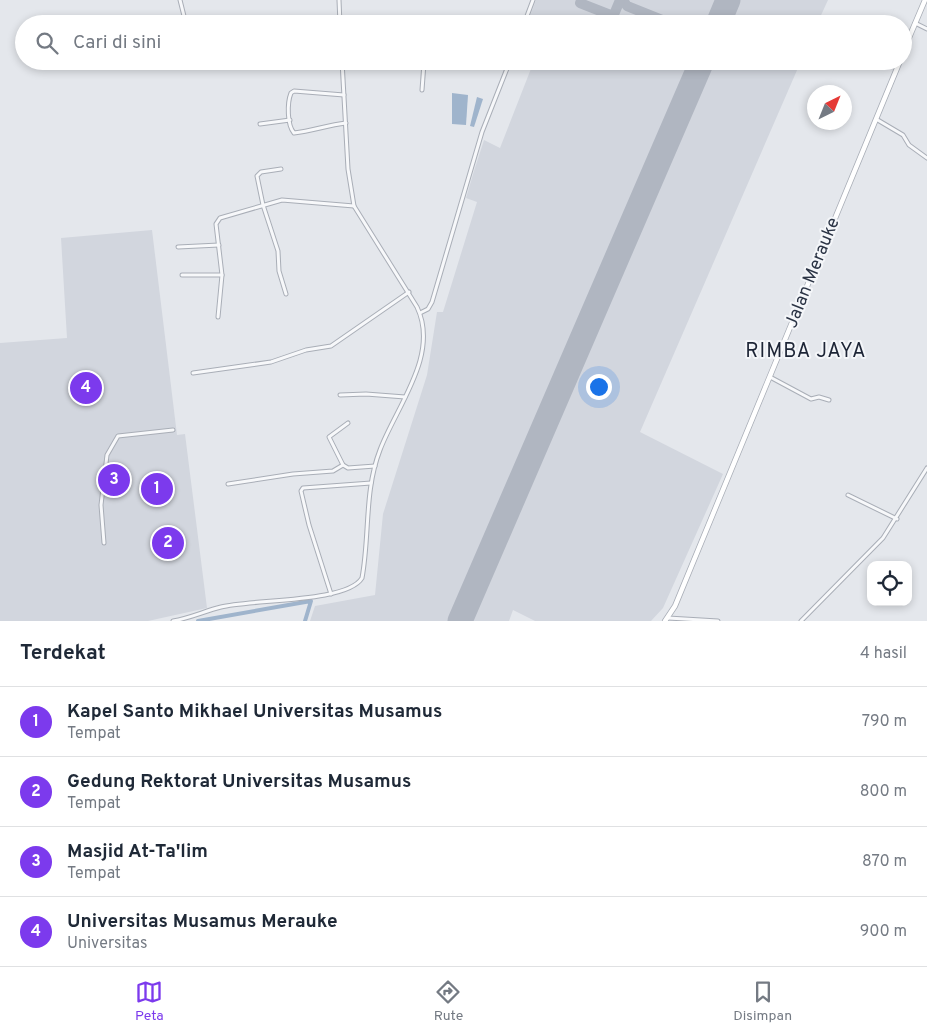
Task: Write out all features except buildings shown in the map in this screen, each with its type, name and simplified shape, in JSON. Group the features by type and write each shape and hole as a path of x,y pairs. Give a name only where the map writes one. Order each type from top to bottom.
{"street":[{"path":"180,0 184,15"},
{"path":"339,0 340,15"},
{"path":"527,15 533,0"},
{"path":"912,30 925,0"},
{"path":"915,23 927,29"},
{"path":"173,621 197,616 222,607 331,594 350,588 362,578 371,483 375,466 420,356 422,329 420,313 409,292 354,206 348,169 343,70"},
{"path":"422,90 423,70"},
{"path":"420,313 428,309 432,302 482,132 506,70"},
{"name":"Jalan Merauke","path":"667,620 770,377 896,70"},
{"path":"344,95 294,90 290,93 289,100 290,120 294,133 317,131 324,125 346,123"},
{"path":"876,119 903,135 909,145 927,158"},
{"path":"260,124 290,120"},
{"path":"280,169 258,174 263,205 278,251 278,271 286,294"},
{"path":"218,318 222,275 216,224 218,219 263,205 288,200 354,206"},
{"path":"178,247 219,245"},
{"path":"182,275 222,275"},
{"path":"193,373 265,363 306,350 332,346 409,292"},
{"path":"770,377 811,399 819,397 829,400"},
{"path":"340,395 405,396"},
{"path":"348,422 329,437 343,465 348,468 375,466"},
{"path":"104,543 101,506 106,455 118,436 173,430"},
{"path":"228,484 293,474 333,471 343,465"},
{"path":"800,621 865,559 896,519 927,468"},
{"path":"331,594 309,525 302,490 371,483"},
{"path":"848,495 896,519"},
{"path":"667,620 718,621"}],"shaded area":[{"path":"536,0 828,0 821,15 530,15"},
{"path":"530,70 797,70 640,432 723,474 663,608 651,621 535,621 513,610 509,621 310,621 315,606 375,595 383,514 427,375 437,312 443,312 477,202 466,198 484,140 500,148"},
{"path":"152,230 177,435 185,434 207,608 148,621 0,621 0,343 67,338 61,238"}],"water":[{"path":"452,93 468,95 466,125 452,124"},
{"path":"477,97 483,99 474,127 470,126"}],"waterway":[{"path":"198,621 311,601 305,621"}],"taxiway":[{"path":"614,15 620,0"},
{"path":"623,0 627,6 650,15"},
{"path":"580,3 610,15"}],"runway":[{"path":"722,15 728,0"},
{"path":"460,621 698,70"}],"place":[{"name":"Universitas Musamus Merauke","path":"86,388"},
{"name":"Masjid At-Ta'lim","path":"114,480"},
{"name":"Kapel Santo Mikhael Universitas Musamus","path":"157,489"},
{"name":"Gedung Rektorat Universitas Musamus","path":"168,543"}],"district":[{"name":"RIMBA JAYA","path":"806,352"}]}
